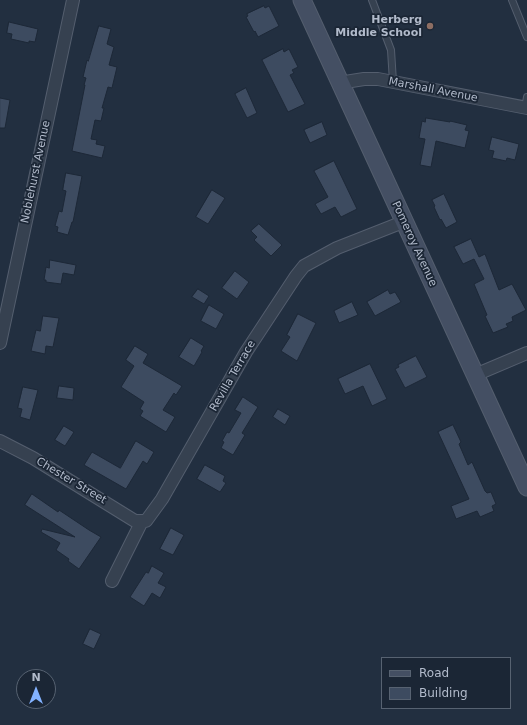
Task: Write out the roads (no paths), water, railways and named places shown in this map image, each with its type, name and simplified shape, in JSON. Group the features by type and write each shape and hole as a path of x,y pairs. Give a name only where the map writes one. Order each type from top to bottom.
{"street":[{"name":"Noblehurst Avenue","path":"0,343 72,0"},
{"name":"Pomeroy Avenue","path":"302,0 403,222 527,487"},
{"name":"Marshall Avenue","path":"339,83 364,79 378,79 526,104"},
{"name":"Revilla Terrace","path":"112,581 142,521 146,521 162,499 246,352 304,266 337,248 403,222"},
{"path":"475,375 527,353"},
{"name":"Chester Street","path":"0,441 33,458 135,521 142,521"}],"lane":[{"path":"372,0 391,50 393,82"},
{"path":"512,0 527,37"}],"place":[{"name":"Herberg Middle School","path":"430,26"}]}
